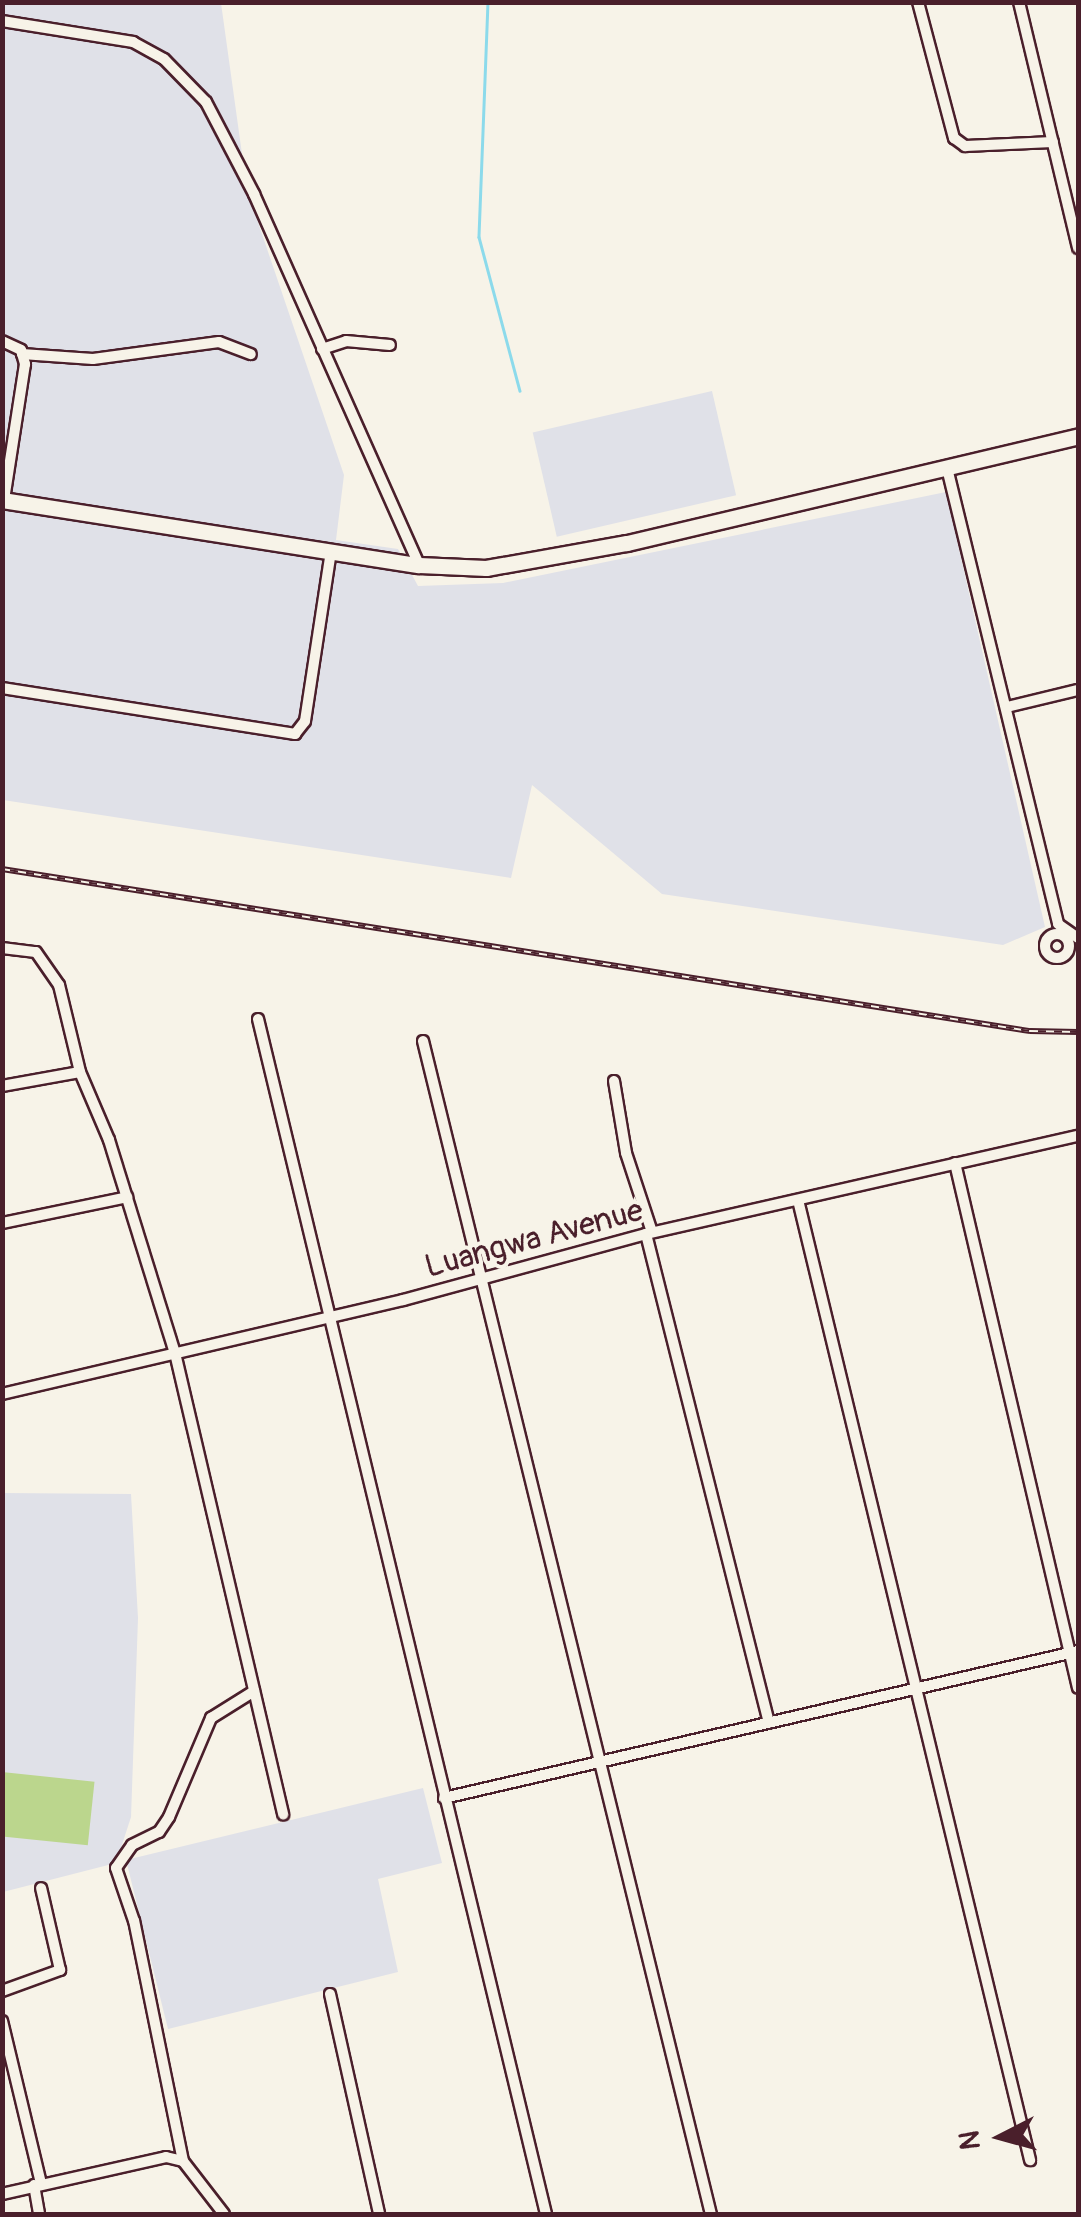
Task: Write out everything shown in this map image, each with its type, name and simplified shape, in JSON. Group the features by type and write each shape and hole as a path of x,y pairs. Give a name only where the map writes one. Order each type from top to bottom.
{"main road":[{"path":"3,500 420,565 524,564 1078,436"}],"street":[{"path":"918,2 946,119 958,143 1053,142"},
{"path":"1019,2 1053,142 1073,194 1078,248"},
{"path":"2,20 132,42 187,79 254,194 420,565"},
{"path":"2,341 22,354 93,359 219,342 251,354"},
{"path":"322,349 346,341 390,345"},
{"path":"3,500 22,354"},
{"path":"947,468 1007,707 1056,931 1068,951"},
{"path":"2,688 295,734 305,721 331,551"},
{"path":"1007,707 1078,690"},
{"path":"1056,931 1077,939 1068,951 1049,956 1045,945 1056,931"},
{"path":"2,948 27,947 49,965 80,1072 127,1197 175,1353 283,1815"},
{"path":"258,1019 546,2214"},
{"path":"422,1041 711,2214"},
{"path":"2,1086 80,1072"},
{"path":"614,1082 626,1153 769,1722"},
{"name":"Luangwa Avenue","path":"2,1394 480,1280 649,1233 1078,1136"},
{"path":"956,1162 1074,1652 1078,1688"},
{"path":"2,1223 127,1197"},
{"path":"798,1200 1030,2160"},
{"path":"444,1798 1074,1652"},
{"path":"224,2214 183,2161 134,1921 116,1868 132,1846 159,1832 169,1817 211,1718 254,1691"},
{"path":"2,1991 60,1970 41,1888"},
{"path":"330,1994 378,2214"},
{"path":"2,2021 38,2184 39,2214"},
{"path":"2,2194 154,2157 183,2161"}],"shaded area":[{"path":"2,3 221,3 247,190 344,475 336,540 398,549 418,586 503,583 946,492 1045,927 1003,945 662,894 532,785 511,878 3,800"},
{"path":"712,391 736,495 557,537 533,432"},
{"path":"3,1493 131,1494 138,1618 131,1817 116,1863 3,1892"},
{"path":"423,1788 442,1863 378,1879 398,1972 168,2029 126,1860"}],"green space":[{"path":"2,1772 94,1782 88,1845 2,1836"}],"waterway":[{"path":"488,2 479,237 520,391"}],"railway":[{"path":"2,869 1030,1031 1078,1032"}]}
